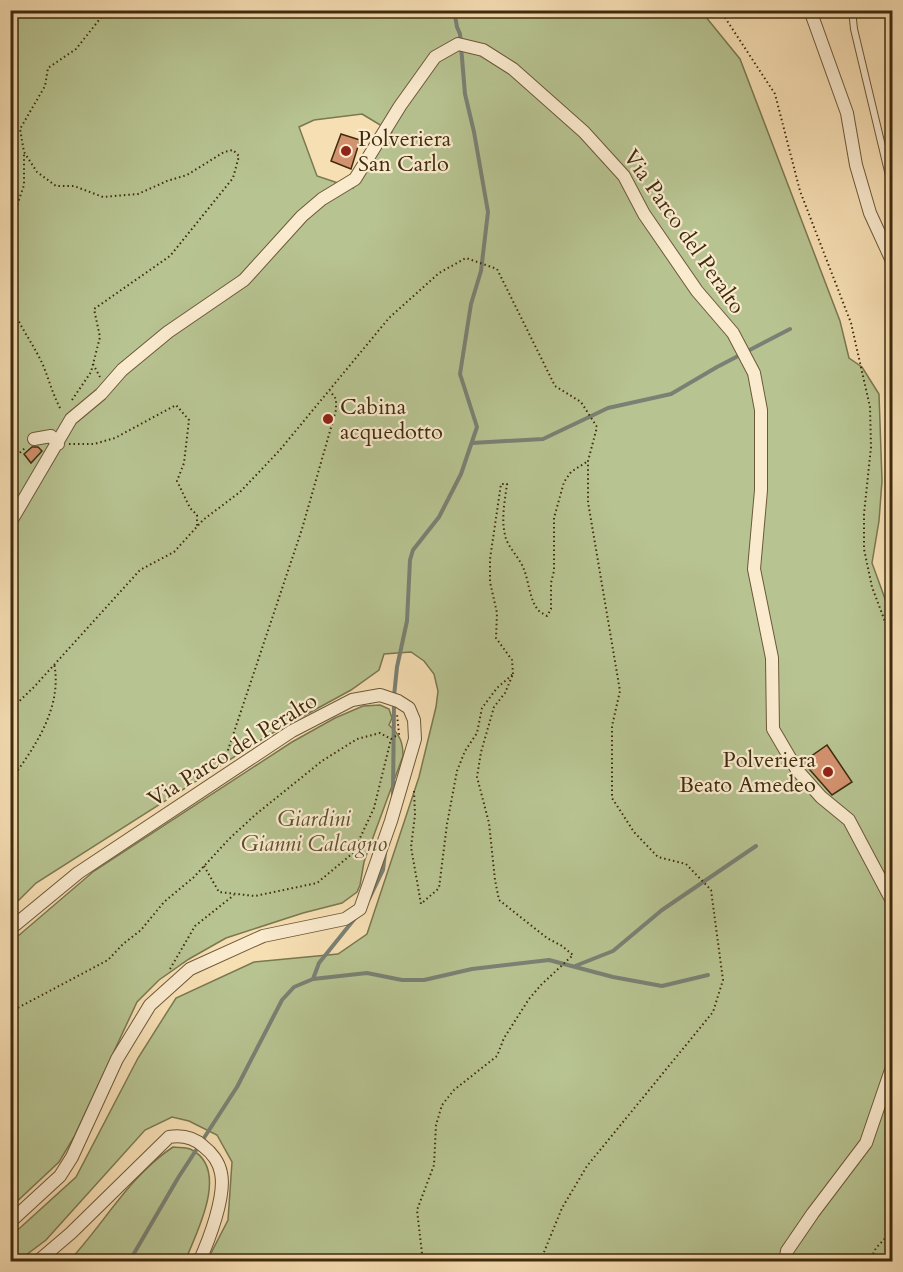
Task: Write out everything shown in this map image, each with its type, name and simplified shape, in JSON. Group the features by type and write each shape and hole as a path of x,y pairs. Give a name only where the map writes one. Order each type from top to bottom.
{"street":[{"path":"810,10 847,113 856,165 870,213 892,261"},
{"name":"Via Parco del Peralto","path":"10,523 71,419 102,394 122,370 168,332 244,280 302,216 322,199 355,178 400,106 435,57 458,44 483,50 513,69 584,132 624,177 644,214 697,291 733,333 754,372 761,410 761,490 754,568 772,658 773,729 797,770 821,797 849,820 892,901"},
{"path":"34,439 51,436 58,444"},
{"name":"Via Parco del Peralto","path":"10,929 78,873 292,731 352,700 380,695 398,701"},
{"path":"10,1222 60,1176 72,1157 117,1059 150,1005 190,969 263,936 345,919 360,909 391,821 415,739 414,720 409,708 398,701"},
{"path":"785,1262 787,1251 866,1143 892,1067"},
{"path":"37,1262 71,1233 169,1137 179,1135 201,1144 216,1161 221,1172 215,1219 199,1262"}],"lane":[{"path":"852,10 854,29 892,188"}],"path":[{"path":"10,226 24,185 24,153 20,129 45,86 48,68 76,49 106,10"},
{"path":"720,10 775,94 800,191 851,323 870,407 871,447 864,514 864,549 872,587 892,640"},
{"path":"24,153 37,172 56,186 74,186 103,197 138,194 187,175 224,152 233,150 239,156 233,178 170,256 94,309 99,337 93,364"},
{"path":"10,710 34,687 140,570 174,552 197,526 240,492 330,392 389,318 439,273 466,258 497,268 555,386 581,402 597,427 588,461 588,502 620,692 612,726 612,798 634,832 658,857 686,864 711,890 723,980 713,1012 587,1166 562,1208 540,1262"},
{"path":"10,301 20,326 28,336 44,368 52,394 63,413"},
{"path":"225,759 302,529 336,410 336,399 330,392"},
{"path":"58,444 94,444 115,438 176,405 189,420 184,463 177,481 190,508 197,515 197,526"},
{"path":"10,462 34,439"},
{"path":"423,1262 417,1210 434,1165 436,1125 442,1104 454,1090 497,1056 504,1038 529,999 573,955 547,938 499,900 489,823 477,777 481,752 494,707 505,693 513,674 512,660 496,638 497,613 490,576 490,559 501,484 507,484 503,510 504,533 522,565 538,611 547,616 550,609 554,571 554,519 564,482 571,472 588,461"},
{"path":"10,781 29,756 53,709 56,673 54,663"},
{"path":"414,791 415,815 411,847 421,904 439,888 453,792 465,751 477,733 482,708 497,688 513,674"},
{"path":"204,866 219,892 255,896 317,883 353,852 374,807 391,739 399,734 398,701"},
{"path":"10,1012 108,960 141,930 164,902 204,866 228,839 322,761 357,739 380,733 391,739"},
{"path":"171,966 195,926 235,894"},
{"path":"869,1262 876,1248 892,1231"}],"green space":[{"path":"11,11 701,11 740,59 840,321 849,358 862,367 879,394 882,481 879,521 872,563 892,618 892,1261 207,1261 228,1220 232,1162 217,1135 189,1121 172,1117 145,1130 46,1240 18,1261 11,1261 11,1236 76,1177 138,1058 176,998 254,962 338,954 367,934 419,777 436,707 438,691 434,674 424,661 411,652 384,654 379,670 351,690 267,736 36,883 11,908","holes":["362,114 392,132 353,188 317,176 299,127 314,120"]},
{"name":"Giardini Gianni Calcagno","path":"380,705 389,709 392,718 389,725 400,739 403,756 364,862 357,892 342,903 226,938 189,959 159,980 137,1002 74,1137 59,1162 11,1207 11,942 94,871 292,742 335,718 363,706"},
{"path":"173,1147 192,1150 203,1159 208,1172 207,1203 185,1261 69,1261 130,1186 157,1159"}],"building":[{"name":"Polveriera San Carlo","path":"341,134 360,140 351,169 331,161"},
{"path":"32,447 38,447 42,451 31,463 24,454"},
{"name":"Polveriera Beato Amedeo","path":"827,745 852,782 832,795 803,762"}],"waterway":[{"path":"394,696 397,667 407,621 410,560 413,550 439,517 461,474 477,427 460,374 471,304 481,271 488,212 465,94 460,34 454,10"},
{"path":"472,443 543,439 608,408 671,394 790,329"},
{"path":"393,795 394,703"},
{"path":"575,966 613,951 662,910 756,846"},
{"path":"369,899 383,870 385,853"},
{"path":"313,979 319,963 356,917"},
{"path":"129,1262 178,1178 237,1087 282,1000 294,987 313,979 367,973 402,980 424,980 472,969 549,960 613,977 662,986 708,975"}],"place":[{"name":"Polveriera San Carlo","path":"346,151"},
{"name":"Cabina acquedotto","path":"328,419"},
{"name":"Polveriera Beato Amedeo","path":"828,772"}]}
